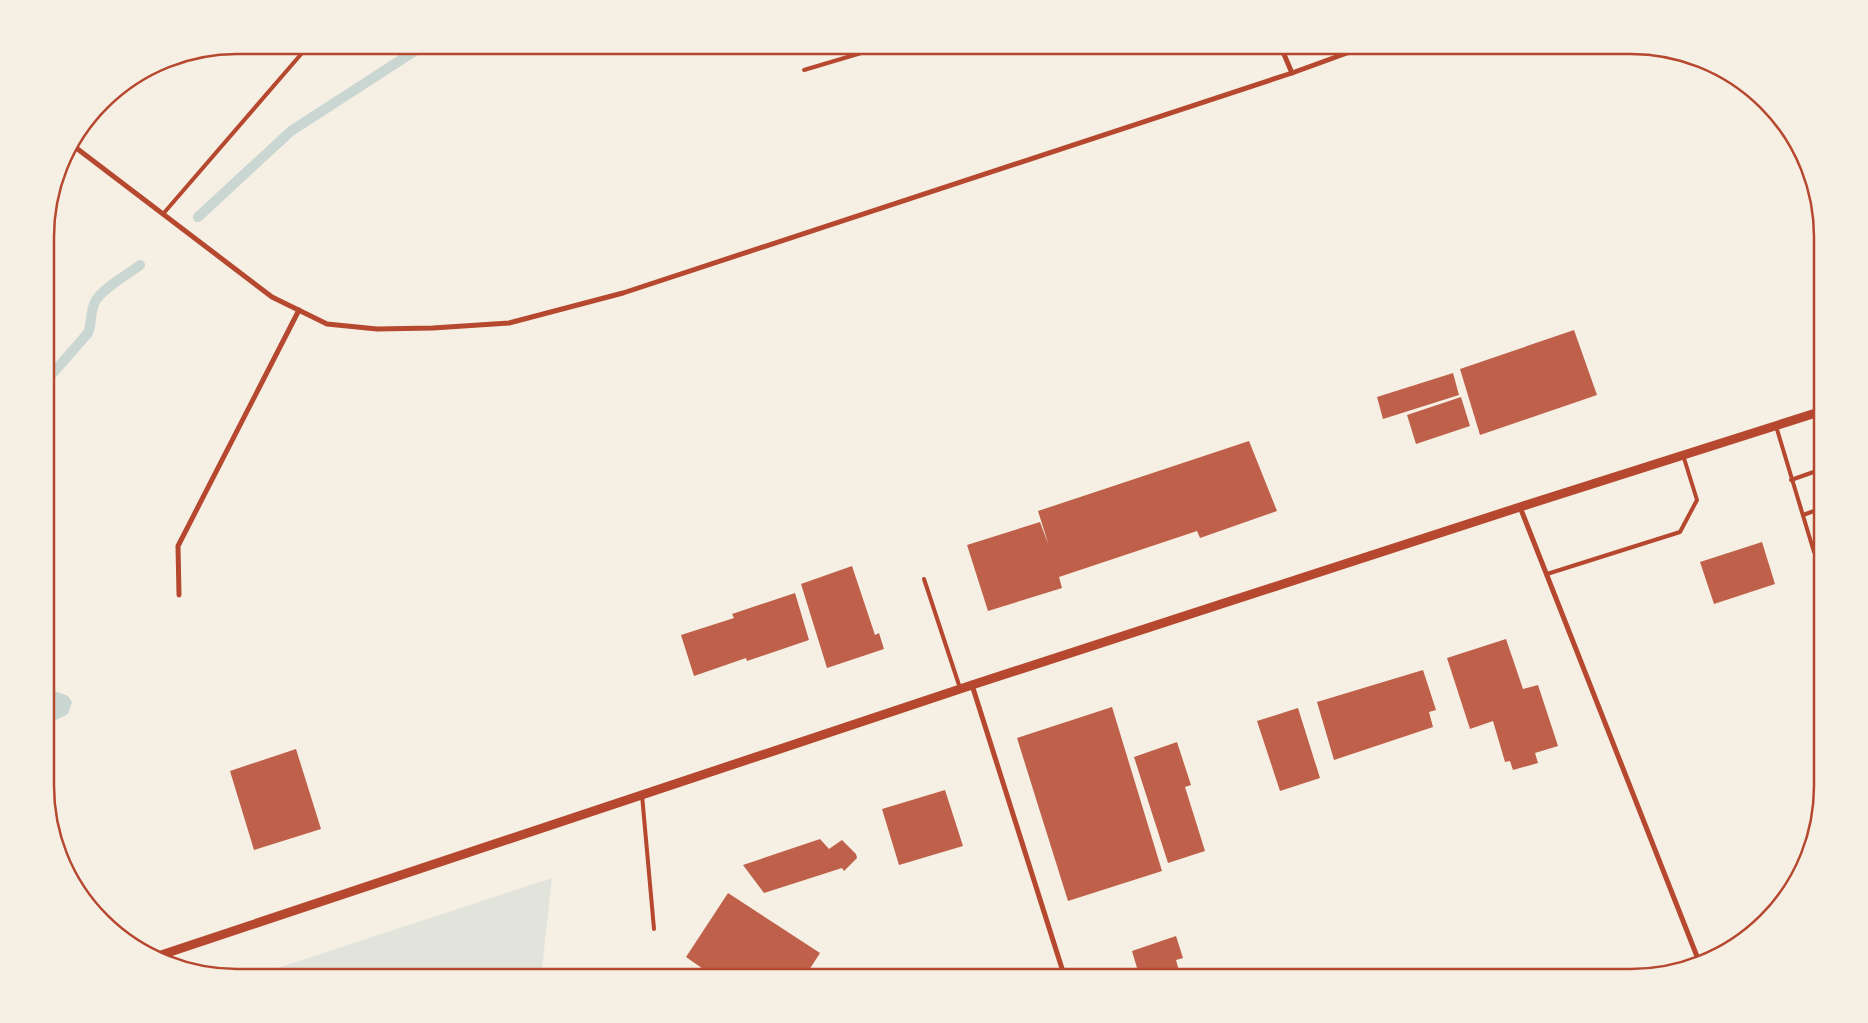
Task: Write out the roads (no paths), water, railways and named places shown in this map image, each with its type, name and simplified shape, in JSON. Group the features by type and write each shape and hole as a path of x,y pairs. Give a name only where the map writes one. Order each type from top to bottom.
{"street":[{"path":"1284,54 1292,73"},
{"path":"76,149 272,297 327,324 377,329 433,328 509,323 623,293 1292,73 1344,54"},
{"path":"179,595 178,546 299,310"},
{"path":"164,954 972,685 1814,414"},
{"path":"1520,507 1697,957"},
{"path":"972,685 1062,969"}],"lane":[{"path":"163,214 301,54"},
{"path":"804,70 858,54"},
{"path":"1776,426 1814,552"},
{"path":"1547,574 1680,532 1696,500 1683,455"},
{"path":"1791,480 1814,472"},
{"path":"1803,515 1814,511"},
{"path":"924,579 960,689"},
{"path":"642,795 654,929"}],"waterway":[{"path":"198,217 291,131 410,54"},
{"path":"54,372 88,333 93,306 98,297 140,265"}]}
